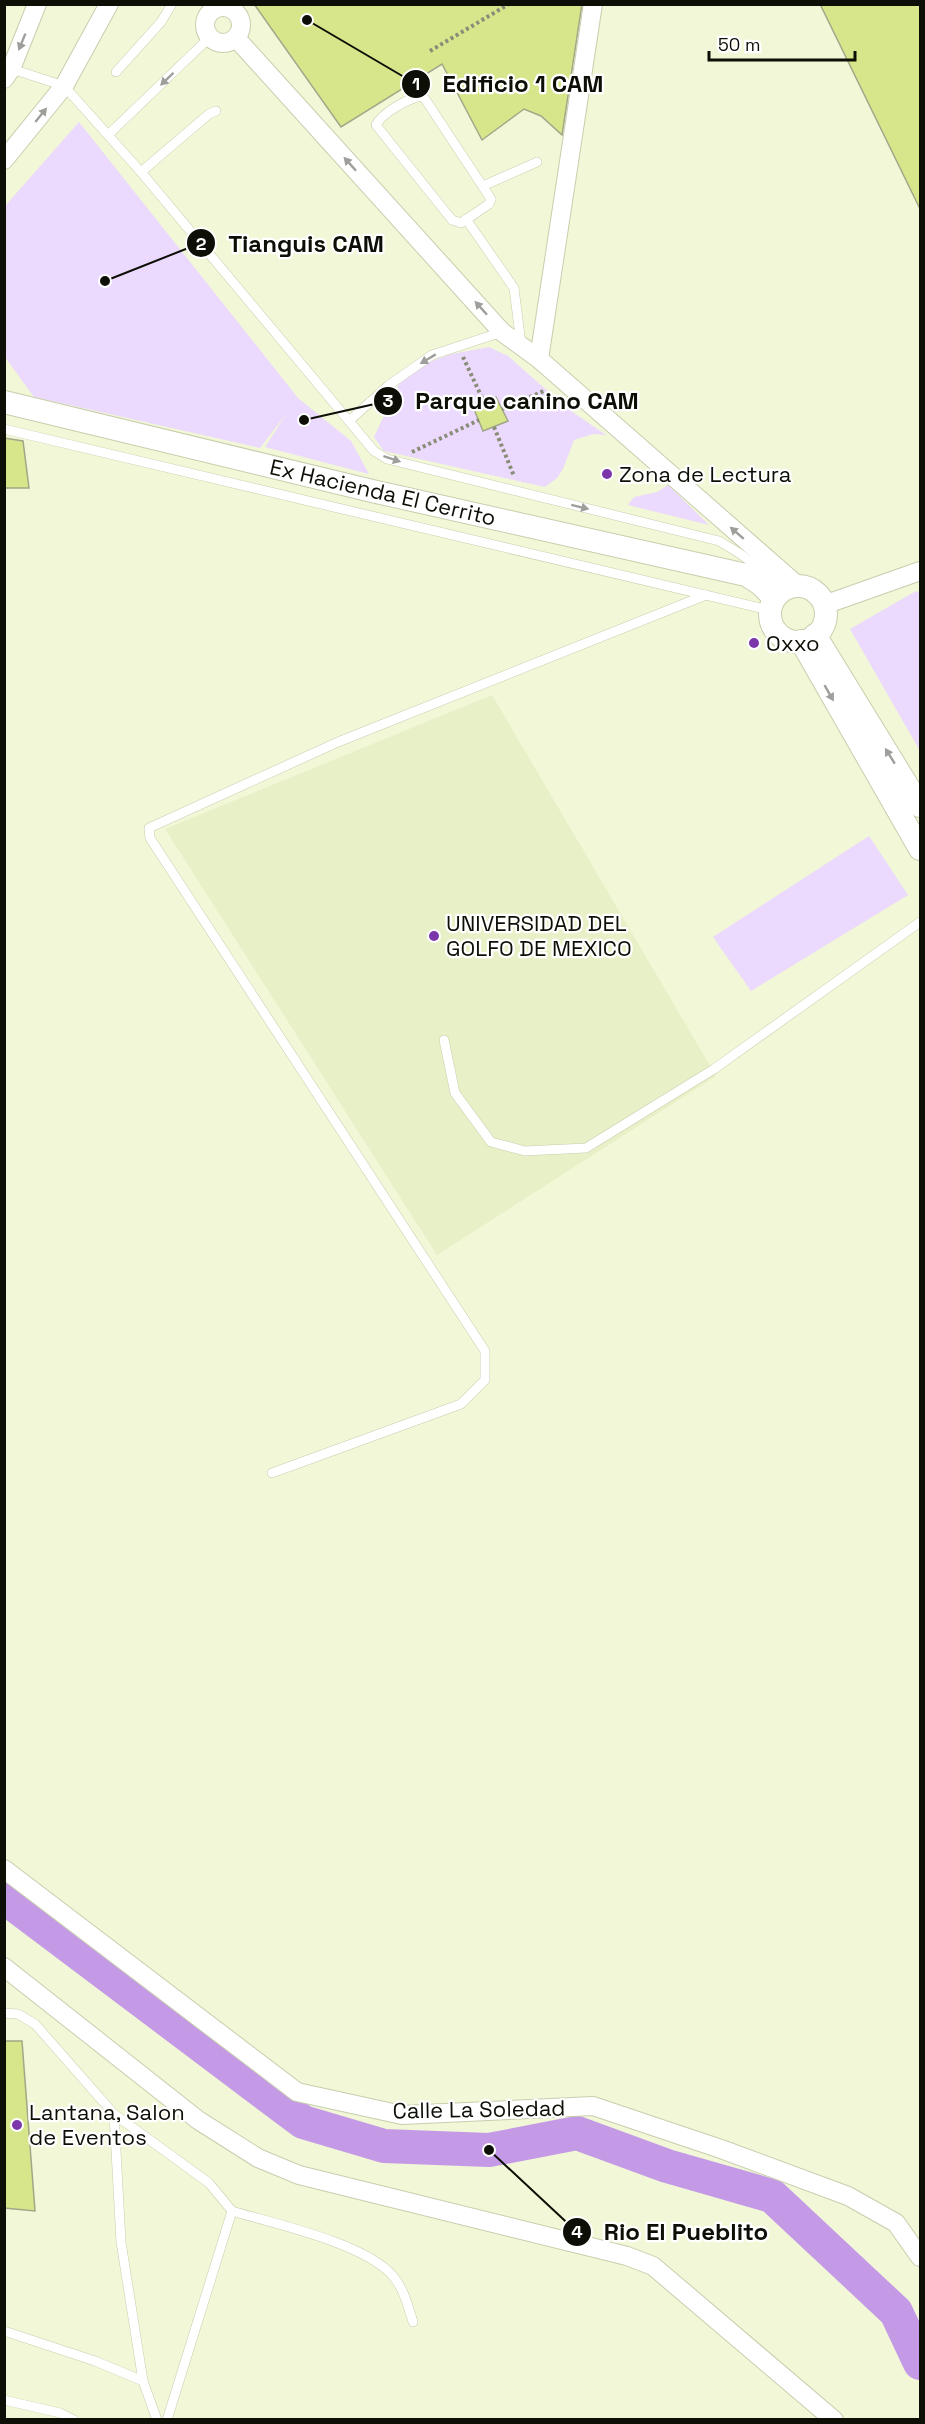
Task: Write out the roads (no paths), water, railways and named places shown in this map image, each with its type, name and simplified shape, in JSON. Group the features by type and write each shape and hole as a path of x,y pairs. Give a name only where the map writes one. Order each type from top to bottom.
{"street":[{"path":"7,72 37,4"},
{"path":"4,160 64,86 109,4"},
{"path":"539,358 593,4"},
{"path":"223,5 236,11 242,25 236,38 222,44 209,38 203,24 209,11 223,5"},
{"path":"236,38 502,332 539,358 777,593"},
{"name":"Ex Hacienda El Cerrito","path":"4,402 372,491 746,575 777,593"},
{"path":"824,605 918,574"},
{"path":"809,588 819,595 824,605 825,616 822,627 808,638 790,641 778,634 771,623 777,593 809,588"},
{"path":"808,638 921,806"},
{"path":"808,638 921,849"},
{"name":"Calle La Soledad","path":"4,1869 297,2092 402,2115 593,2106 721,2149 848,2196 896,2223 921,2257"},
{"path":"4,1967 198,2120 258,2158 299,2175 627,2256 654,2266 834,2420"}],"lane":[{"path":"116,72 160,22 172,4"},
{"path":"108,135 209,38"},
{"path":"7,72 64,86 141,172 374,452 387,459 719,542 739,553 777,593"},
{"path":"421,96 425,99 483,186 491,202 466,219 460,223 452,220 381,133 377,122 397,108 421,96"},
{"path":"141,172 209,114 216,111"},
{"path":"483,186 537,162"},
{"path":"466,219 514,288 521,344"},
{"path":"349,421 389,385 432,355 502,332"},
{"path":"4,429 706,595 777,593"},
{"path":"272,1473 461,1404 485,1380 485,1351 150,838 149,828 338,742 706,595"},
{"path":"444,1040 455,1093 491,1142 525,1151 586,1148 714,1069 921,922"},
{"path":"4,2006 35,2024 114,2114 209,2183 232,2211 351,2247 377,2262 393,2276 404,2293 413,2322"},
{"path":"4,2013 18,2013"},
{"path":"114,2114 121,2242 143,2381 157,2420"},
{"path":"167,2420 232,2211"},
{"path":"4,2331 95,2361 143,2381"},
{"path":"4,2400 60,2413 74,2420"}],"waterway":[{"path":"4,1897 303,2122 384,2146 489,2150 577,2133 667,2166 772,2196 896,2312 920,2363"}],"place":[{"name":"Edificio 1 CAM","path":"307,20"},
{"name":"Tianguis CAM","path":"105,281"},
{"name":"Parque canino CAM","path":"304,420"},
{"name":"Zona de Lectura","path":"607,474"},
{"name":"Oxxo","path":"754,643"},
{"name":"UNIVERSIDAD DEL GOLFO DE MEXICO","path":"434,936"},
{"name":"Lantana, Salon de Eventos","path":"17,2125"},
{"name":"Rio El Pueblito","path":"489,2150"}]}
